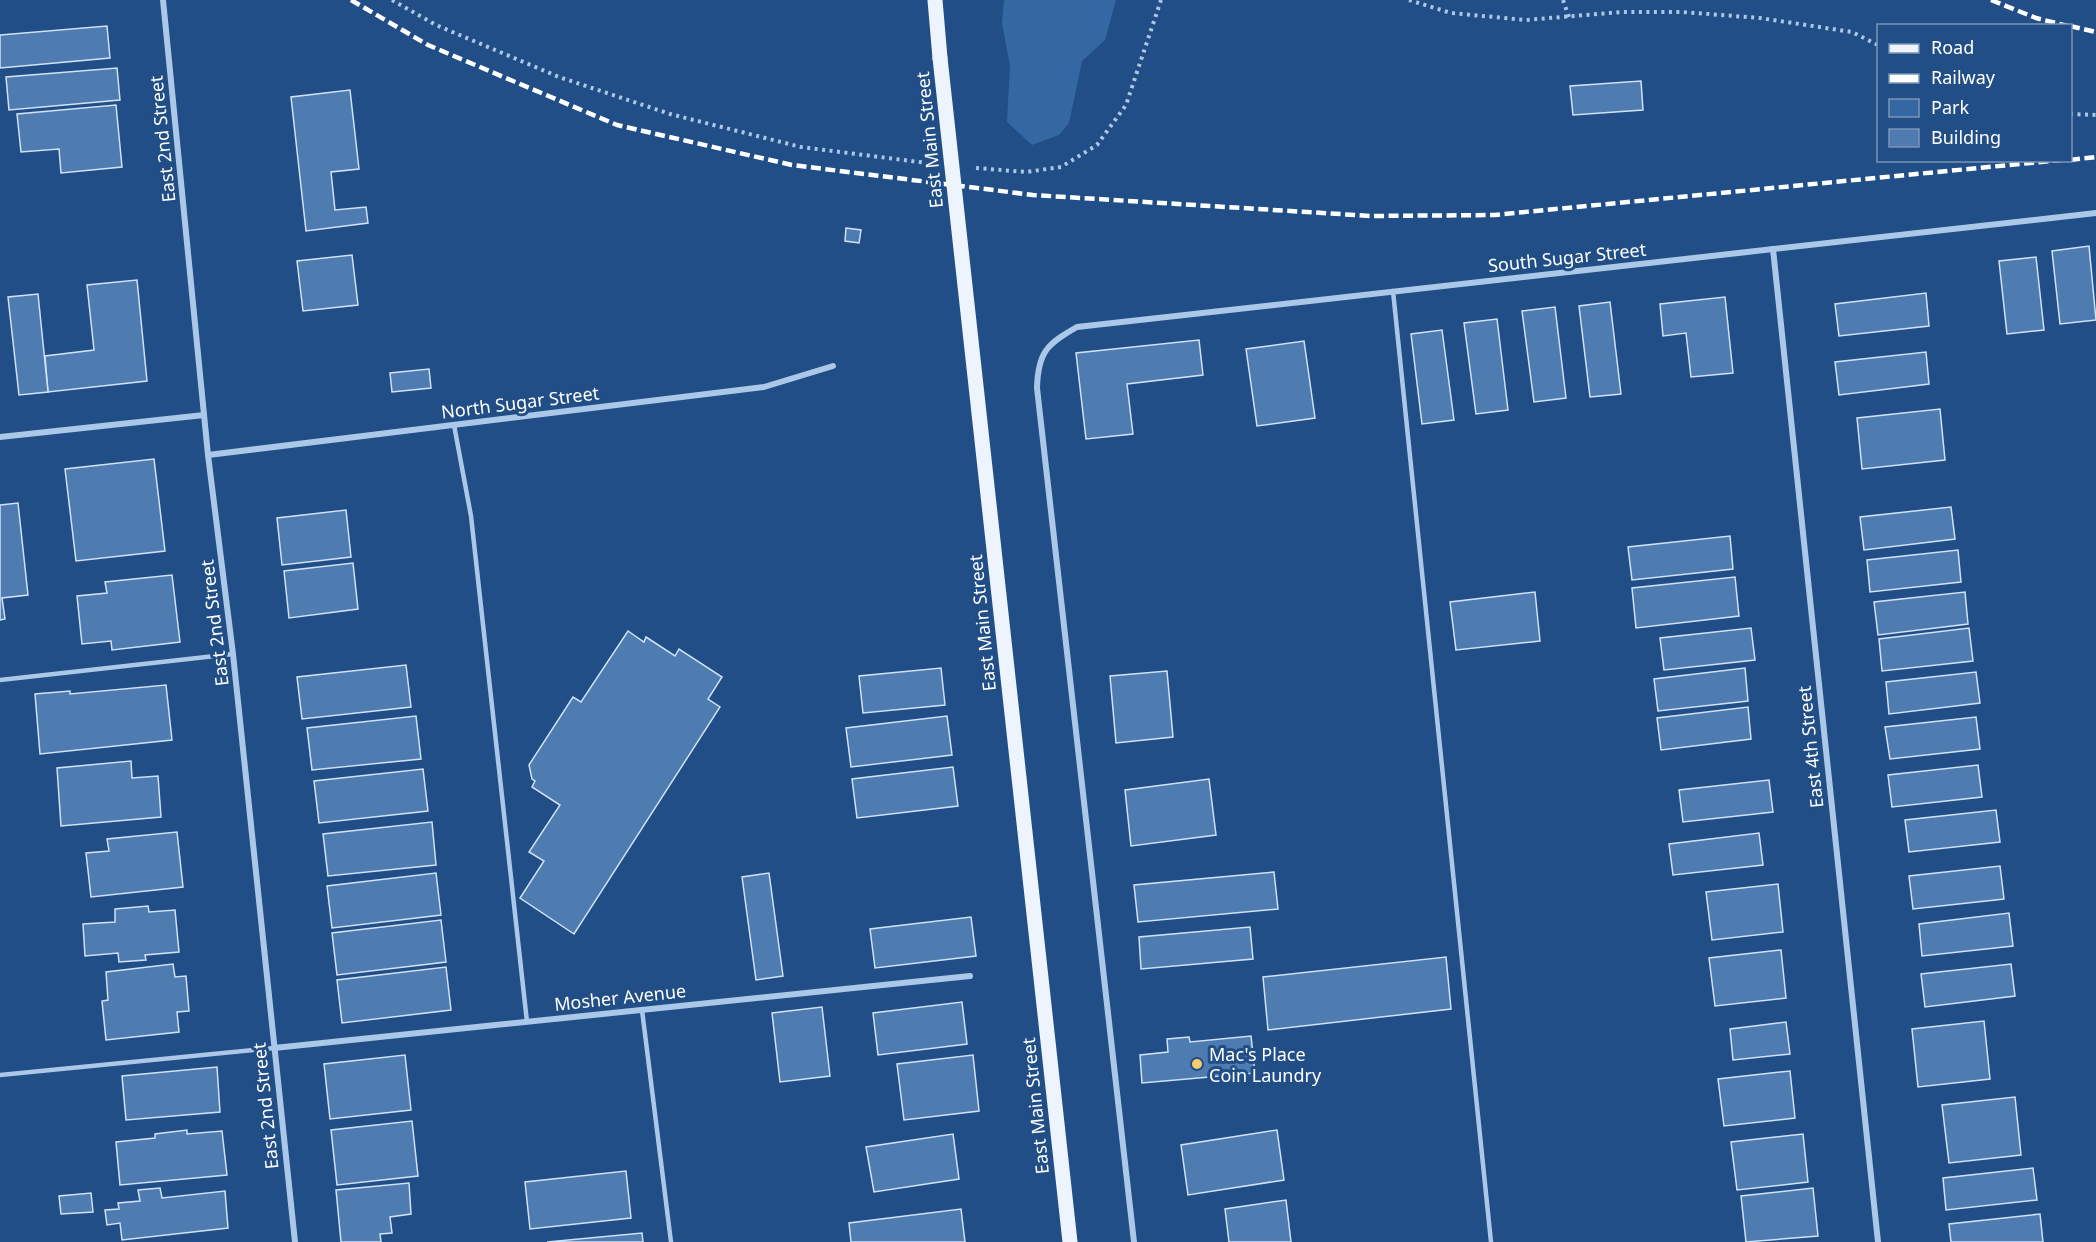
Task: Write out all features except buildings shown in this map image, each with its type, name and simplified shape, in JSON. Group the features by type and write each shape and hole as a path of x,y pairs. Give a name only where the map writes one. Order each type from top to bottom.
{"main road":[{"name":"East Main Street","path":"935,0 1070,1242"}],"street":[{"name":"East 2nd Street","path":"163,0 208,455 233,654 295,1242"},
{"name":"South Sugar Street","path":"1134,1242 1037,388 1038,366 1047,347 1060,336 1077,327 2096,213"},
{"name":"East 4th Street","path":"1773,249 1878,1242"},
{"name":"North Sugar Street","path":"208,455 764,387 833,366"},
{"path":"0,437 204,415"},
{"name":"Mosher Avenue","path":"274,1048 970,976"}],"lane":[{"path":"1393,291 1491,1242"},
{"path":"454,425 471,516 527,1022"},
{"path":"0,680 233,654"},
{"path":"642,1009 671,1242"},
{"path":"0,1075 274,1048"}],"path":[{"path":"392,0 436,25 559,77 670,114 801,147 935,164"},
{"path":"969,167 1026,172 1061,167 1097,145 1126,105 1161,0"},
{"path":"1409,0 1451,14 1526,20 1622,12 1760,18 1852,32 1877,44"},
{"path":"1563,0 1569,17"},
{"path":"2072,114 2096,115"}],"green space":[{"path":"1004,0 1116,0 1105,40 1082,61 1069,123 1059,135 1032,145 1007,122 1010,66 1002,23"}],"railway":[{"path":"351,0 428,45 617,125 792,165 1033,195 1371,216 1494,215 2040,162"},
{"path":"1991,0 2036,18 2060,24"},
{"path":"2072,26 2096,32"},
{"path":"2072,160 2096,157"}],"place":[{"name":"Mac's Place Coin Laundry","path":"1197,1064"}]}
